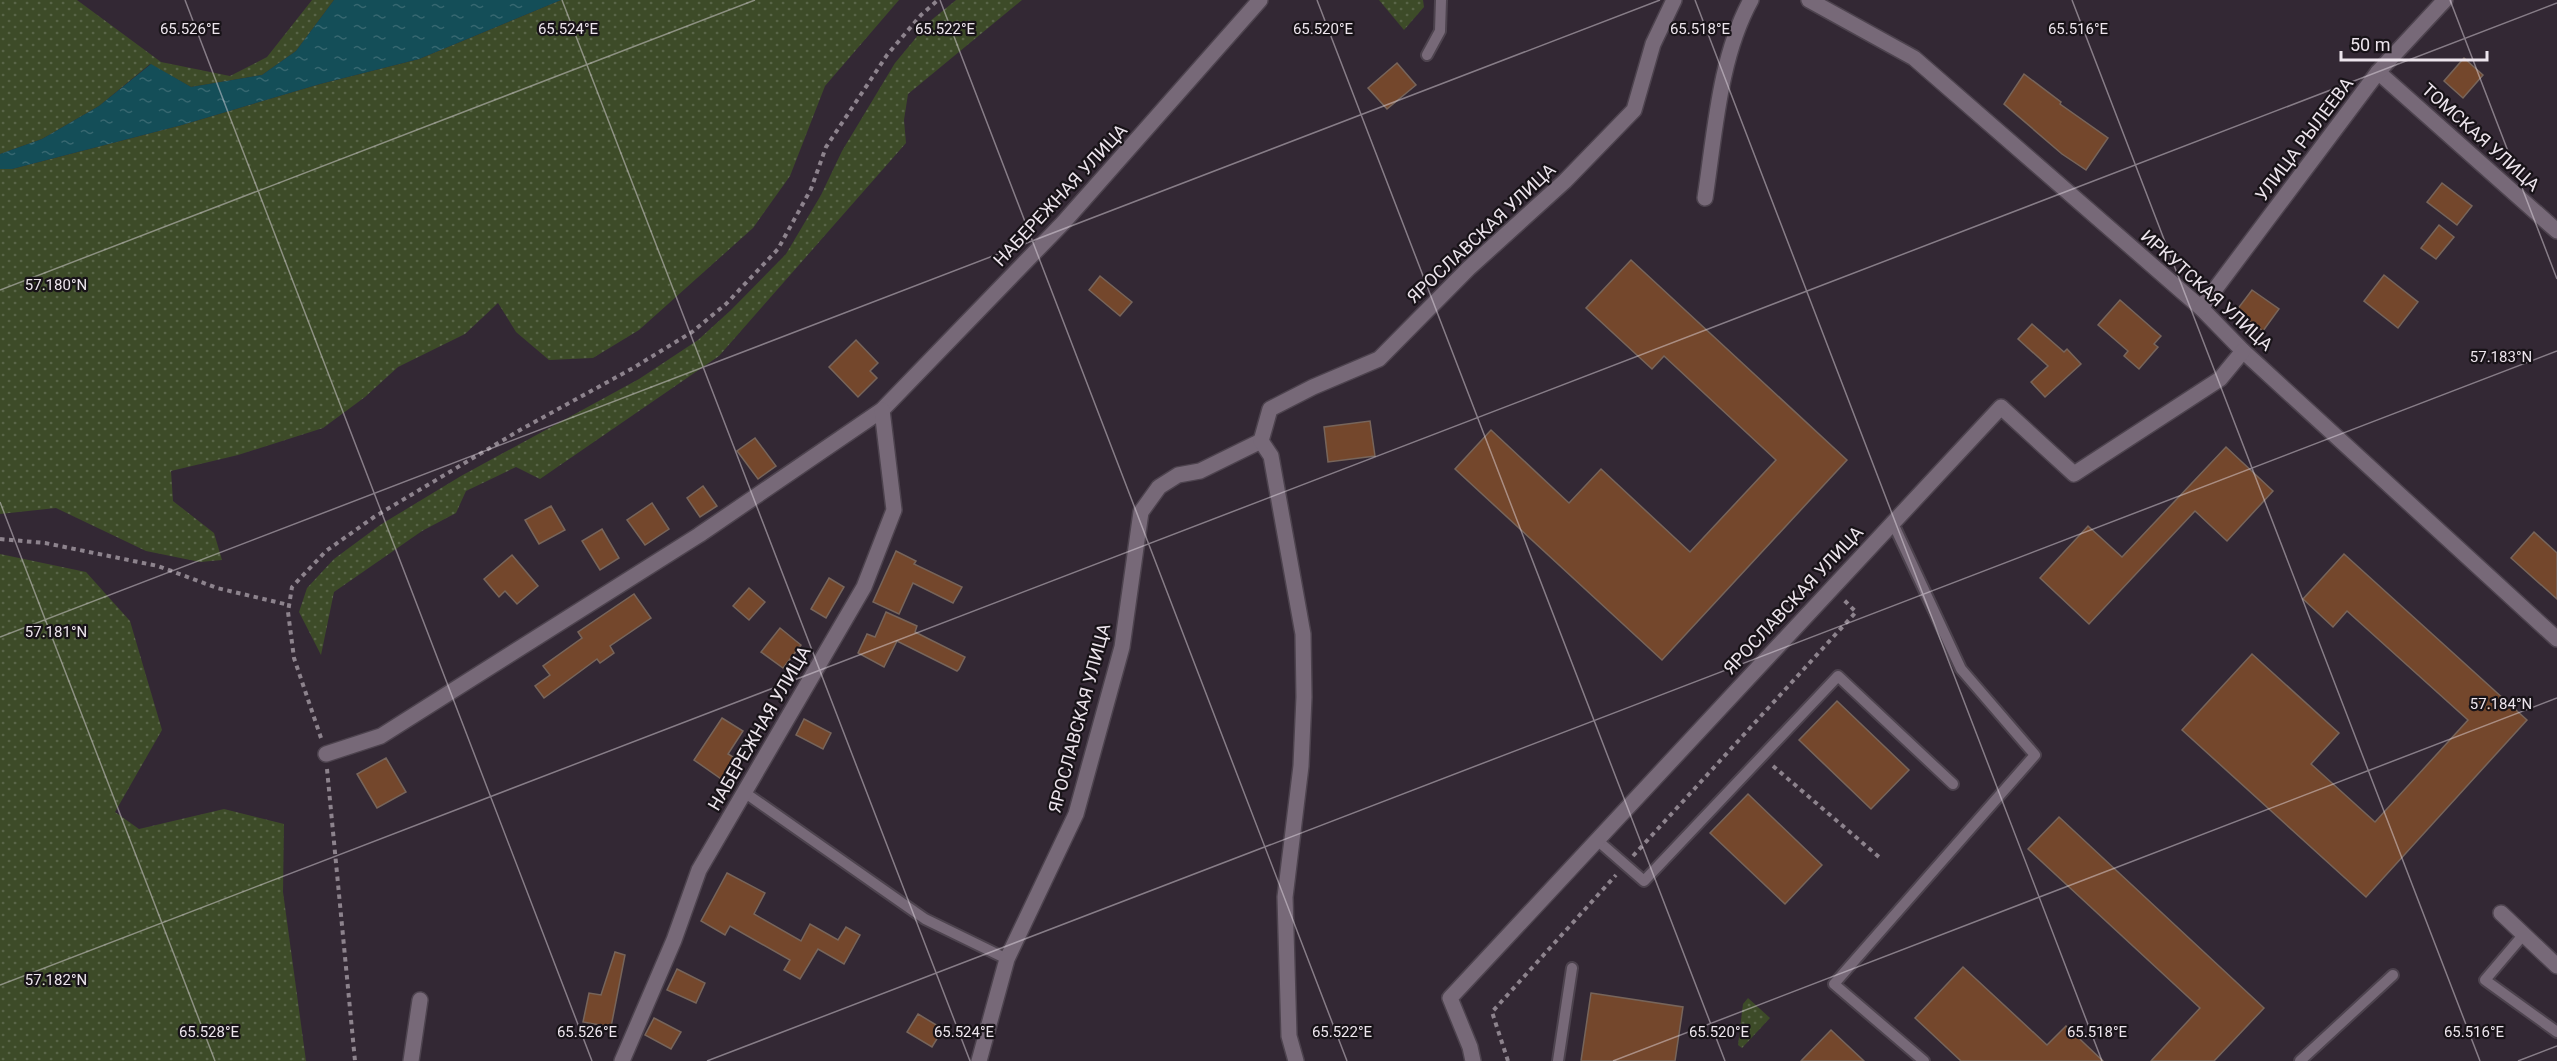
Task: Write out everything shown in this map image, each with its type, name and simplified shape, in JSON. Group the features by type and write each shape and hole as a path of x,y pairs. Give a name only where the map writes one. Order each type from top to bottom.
{"street":[{"name":"НАБЕРЕЖНАЯ УЛИЦА","path":"326,754 381,736 699,536 882,410 1063,223 1260,0"},
{"name":"ЯРОСЛАВСКАЯ УЛИЦА","path":"979,1061 1006,959 1076,814 1122,647 1141,512 1160,487 1179,475 1200,471 1261,441 1270,409 1313,387 1379,359 1469,268 1564,181 1634,110 1653,44 1674,0"},
{"path":"1705,198 1726,69 1742,16 1751,0"},
{"name":"ИРКУТСКАЯ УЛИЦА","path":"1809,0 1914,58 2201,308 2243,351 2557,639"},
{"name":"УЛИЦА РЫЛЕЕВА","path":"2201,308 2378,72 2445,0"},
{"name":"ТОМСКАЯ УЛИЦА","path":"2378,72 2557,231"},
{"name":"ЯРОСЛАВСКАЯ УЛИЦА","path":"1473,1061 1470,1047 1450,998 1892,521 2001,407 2074,474 2220,378 2243,351"},
{"name":"НАБЕРЕЖНАЯ УЛИЦА","path":"622,1061 674,940 699,870 864,587 894,510 882,410"},
{"path":"1261,441 1271,456 1274,466 1303,634 1304,697 1300,766 1285,897 1289,1036 1296,1061"},
{"path":"2501,913 2557,966"},
{"path":"411,1061 420,1000"}],"lane":[{"path":"1427,55 1440,31 1441,0"},
{"path":"1892,521 1961,669 2035,755 1834,984 1924,1061"},
{"path":"1598,840 1644,881 1763,758 1838,676 1953,784"},
{"path":"744,792 925,919 1006,959"},
{"path":"2524,934 2485,980 2557,1032"},
{"path":"1558,1061 1572,968"},
{"path":"2300,1061 2392,975"}],"path":[{"path":"355,1061 326,754 294,658 288,612 292,587 326,551 374,517 520,430 633,368 692,332 726,304 778,249 811,189 826,147 887,55 921,15 938,0"},
{"path":"0,538 45,543 158,566 217,588 289,605"},
{"path":"1508,1061 1492,1012 1856,612 1832,588"},
{"path":"1763,758 1879,857"}],"green space":[{"path":"0,0 77,0 161,62 230,76 267,57 312,0 334,0 296,51 262,75 191,87 150,64 99,106 42,139 0,154"},
{"path":"561,0 899,0 825,86 790,176 753,228 639,330 593,358 549,360 516,332 498,303 465,334 398,367 365,397 323,428 238,455 171,471 173,501 214,533 222,560 200,562 146,551 56,508 0,514 0,169 12,169 182,125 320,84 419,59"},
{"path":"956,0 1022,0 908,94 904,120 906,143 719,356 540,479 516,467 466,491 456,513 422,531 334,592 321,655 299,612 307,588 334,559 380,525 461,476 639,379 698,340 786,254 821,195 842,151 895,63 929,22"},
{"path":"1379,0 1423,0 1424,7 1404,30"},
{"path":"0,554 86,572 130,621 162,730 115,812 139,829 224,809 284,824 283,892 306,1061 0,1061"},
{"path":"1748,998 1770,1018 1742,1048 1738,1045 1743,1004"}],"water":[{"path":"334,0 561,0 419,59 320,84 182,125 12,169 0,169 0,154 42,139 99,106 151,64 191,87 262,75 296,51"}],"building":[{"path":"2464,58 2483,75 2463,98 2444,81"},
{"path":"1397,63 1416,85 1387,109 1368,88"},
{"path":"2024,74 2061,102 2060,104 2108,138 2086,170 2062,154 2004,104"},
{"path":"2442,183 2472,206 2457,225 2427,202"},
{"path":"2439,225 2454,237 2436,259 2421,248"},
{"path":"1631,260 1847,460 1662,660 1455,469 1491,430 1569,503 1601,469 1690,552 1776,460 1664,356 1652,369 1586,308"},
{"path":"2384,275 2418,302 2398,328 2364,301"},
{"path":"1100,276 1132,302 1120,316 1089,290"},
{"path":"2252,290 2279,309 2263,331 2236,311"},
{"path":"2120,300 2161,336 2154,344 2158,347 2139,369 2124,356 2128,351 2098,325"},
{"path":"2032,324 2064,352 2067,349 2081,364 2045,397 2031,382 2048,366 2018,339"},
{"path":"856,340 878,363 870,371 877,378 858,397 829,367"},
{"path":"1370,421 1375,456 1328,462 1324,427"},
{"path":"755,438 776,466 758,479 737,451"},
{"path":"2226,447 2273,491 2227,541 2195,511 2089,624 2040,578 2088,526 2122,557"},
{"path":"703,486 717,506 700,517 687,498"},
{"path":"652,503 669,529 645,545 627,520"},
{"path":"551,506 565,530 539,544 525,520"},
{"path":"602,529 619,558 600,570 582,541"},
{"path":"2534,532 2557,553 2557,599 2511,558"},
{"path":"896,551 916,561 914,564 962,587 953,603 913,583 899,614 873,602"},
{"path":"2344,554 2527,720 2366,897 2182,730 2252,654 2339,733 2311,764 2375,822 2468,720 2347,611 2333,627 2303,599"},
{"path":"512,555 538,586 517,604 505,591 499,597 484,579"},
{"path":"829,578 844,587 826,618 811,609"},
{"path":"749,588 765,602 749,620 733,606"},
{"path":"634,594 651,618 610,646 614,653 600,663 597,659 544,698 535,686 550,675 543,666 582,638 578,632"},
{"path":"886,612 917,626 915,632 965,657 959,669 957,671 897,641 884,667 858,653 867,634 875,637"},
{"path":"780,628 801,645 783,668 761,652"},
{"path":"1837,701 1909,770 1871,809 1799,740"},
{"path":"722,718 743,731 728,754 738,760 724,781 694,760"},
{"path":"804,719 831,733 823,749 796,735"},
{"path":"386,758 406,792 377,808 357,774"},
{"path":"1748,794 1822,865 1785,904 1710,833"},
{"path":"2059,817 2264,1008 2214,1061 2151,1061 2200,1008 2028,849"},
{"path":"727,873 765,893 754,914 801,941 810,924 838,940 846,927 860,935 844,964 818,949 800,979 784,970 790,960 730,926 725,935 701,921"},
{"path":"615,952 625,955 611,1027 583,1022 589,993 601,995"},
{"path":"1963,967 2047,1045 2066,1026 2103,1061 1961,1061 1915,1018"},
{"path":"677,969 705,983 696,1003 667,990"},
{"path":"1591,993 1683,1007 1675,1061 1581,1061"},
{"path":"918,1014 943,1029 932,1047 907,1032"},
{"path":"654,1018 681,1032 671,1049 645,1035"},
{"path":"1831,1030 1864,1061 1801,1061"}]}
